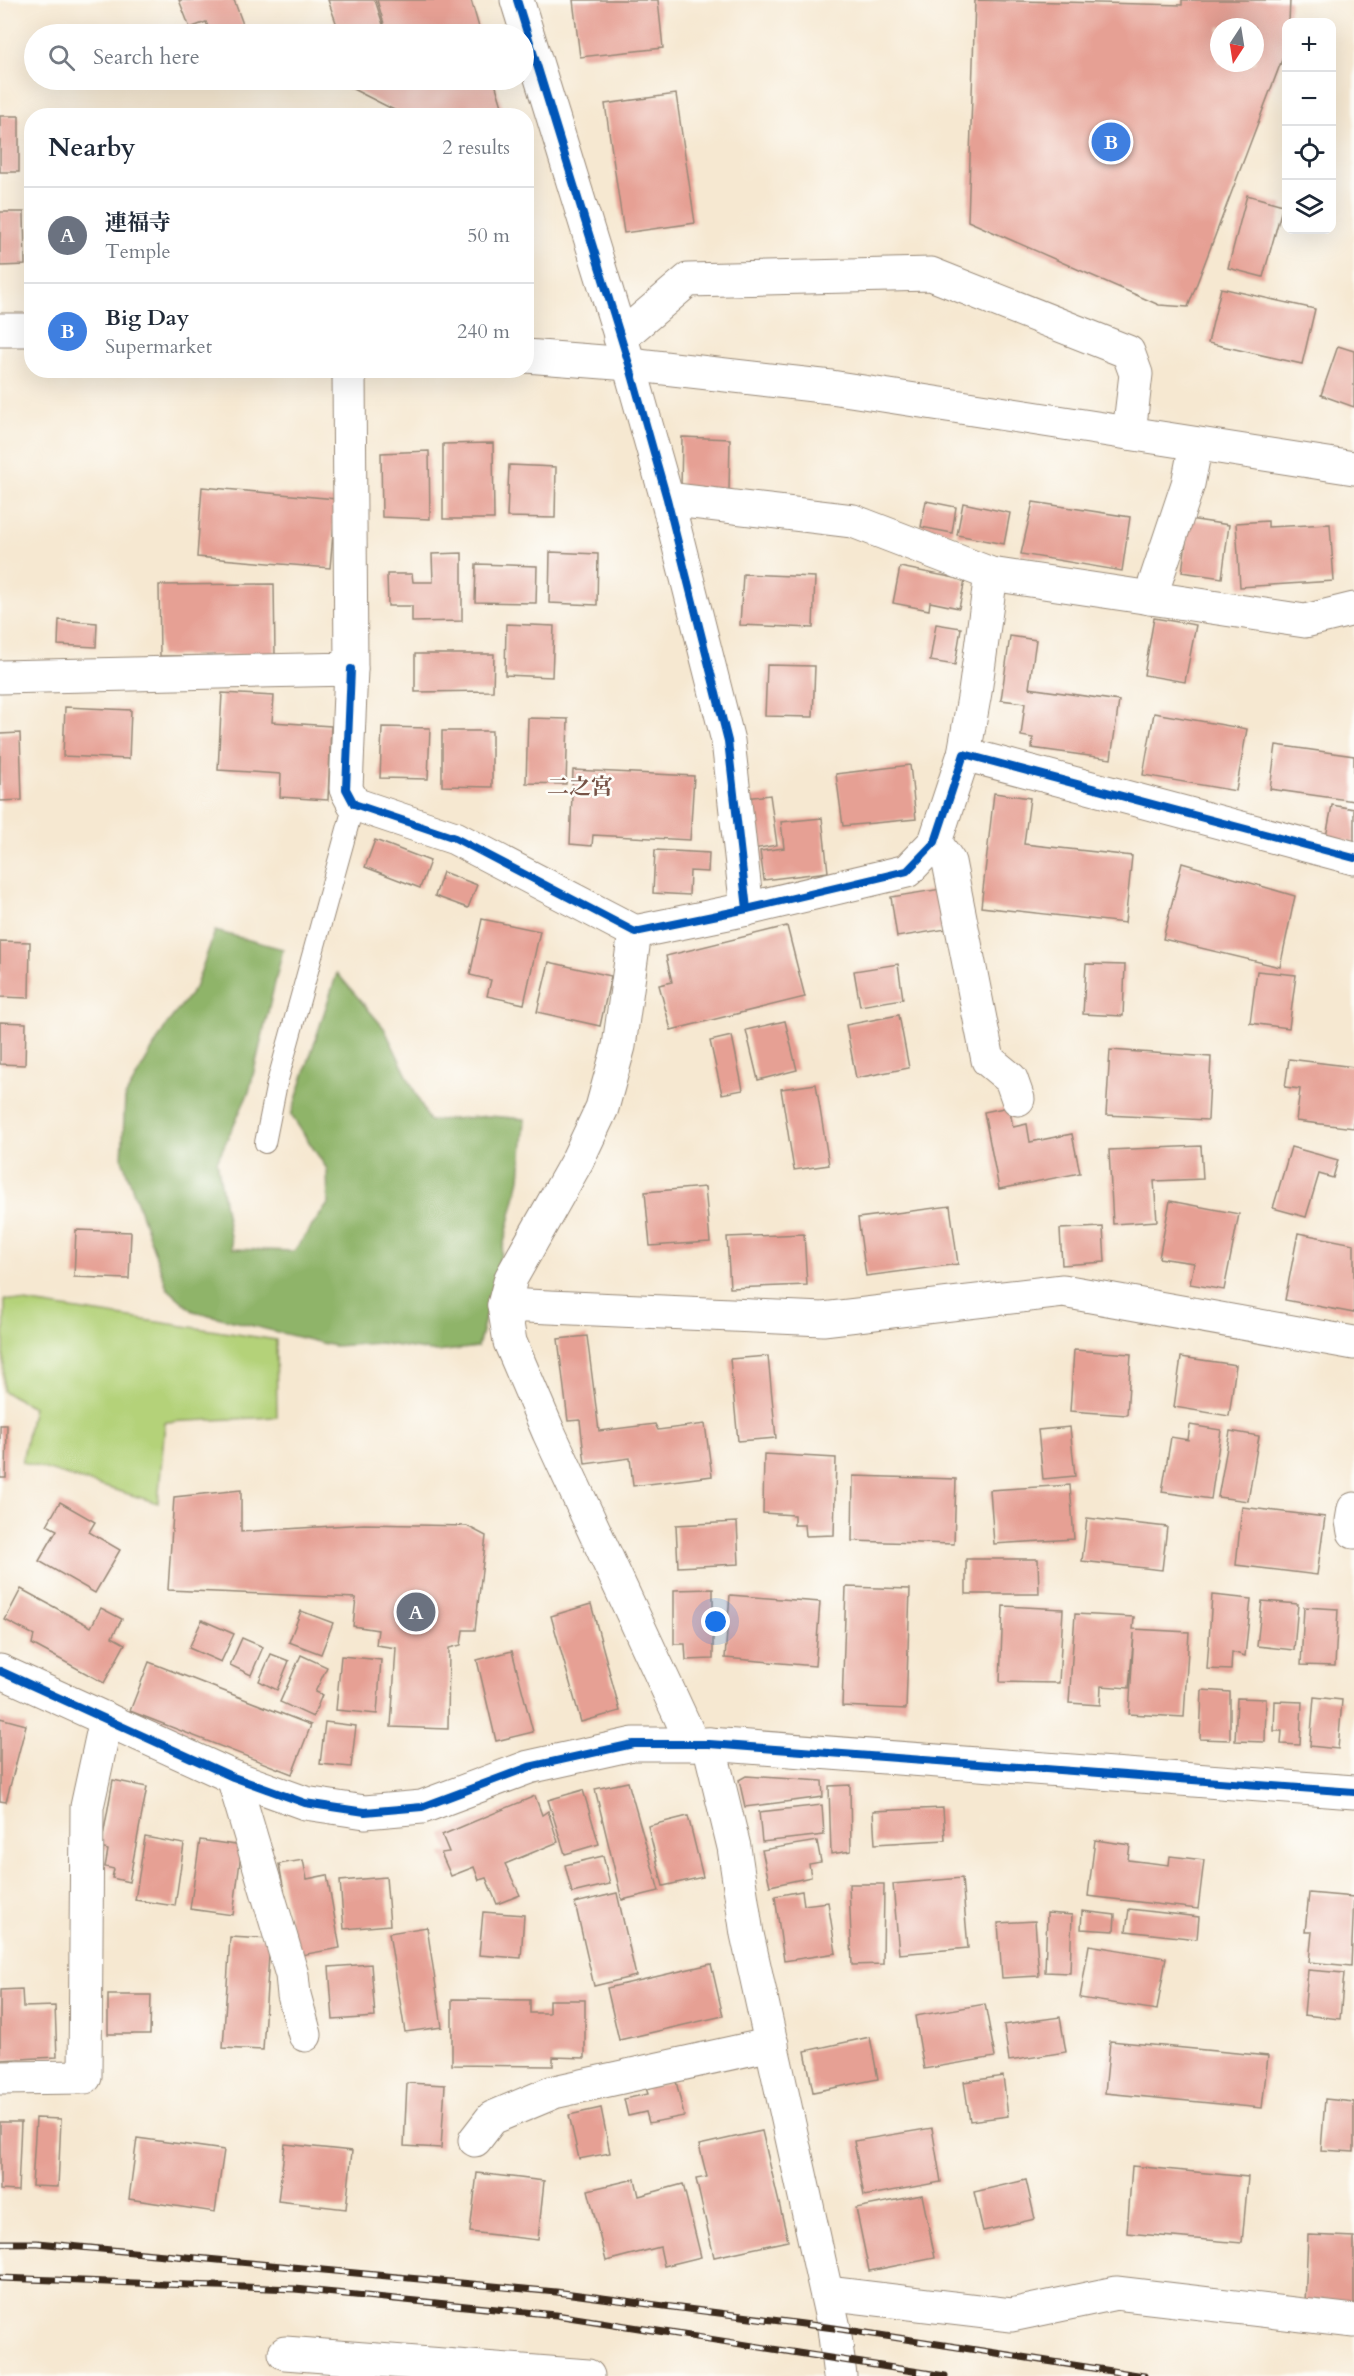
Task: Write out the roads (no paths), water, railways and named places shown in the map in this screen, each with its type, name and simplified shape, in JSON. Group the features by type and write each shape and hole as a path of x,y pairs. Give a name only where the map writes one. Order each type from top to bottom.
{"street":[{"path":"517,0 524,24"},
{"path":"534,56 667,499 728,741 747,909"},
{"path":"624,351 688,280 931,274 1128,352 1136,374 1129,433"},
{"path":"0,330 24,330"},
{"path":"534,356 624,351 831,387 1354,468"},
{"path":"349,378 351,669 346,789 354,804 455,838 634,932 747,909 907,871 935,842 964,753 991,574"},
{"path":"1150,598 1188,484 1196,444"},
{"path":"667,499 853,521 991,574 1305,621 1354,609"},
{"path":"0,677 351,669"},
{"path":"964,753 1354,858"},
{"path":"935,842 949,862 987,1060 1011,1079 1018,1099"},
{"path":"634,932 619,1046 602,1108 577,1161 511,1278 504,1305 510,1342 540,1413 701,1744 734,1847 747,1934 827,2293 840,2376"},
{"path":"504,1305 823,1319 1063,1291 1354,1342"},
{"path":"1354,1509 1352,1521 1354,1532"},
{"path":"0,1671 234,1777 305,1803 365,1812 422,1807 529,1767 633,1744 701,1744 1354,1792"},
{"path":"0,2078 85,2077 87,1807 106,1719"},
{"path":"234,1777 292,1975 294,1995 305,2035"},
{"path":"476,2140 492,2118 554,2092 772,2044"},
{"path":"827,2293 1011,2315 1116,2293 1354,2321"},
{"path":"285,2353 425,2370 588,2376"}],"lane":[{"path":"265,1143 277,1083 354,804"}],"railway":[{"path":"0,2243 37,2243 556,2292 834,2328 1144,2376"},
{"path":"0,2278 295,2289 556,2315 945,2376"}],"place":[{"name":"Big Day","path":"1111,142"},
{"name":"連福寺","path":"416,1612"}],"district":[{"name":"二之宮","path":"580,787"}]}
